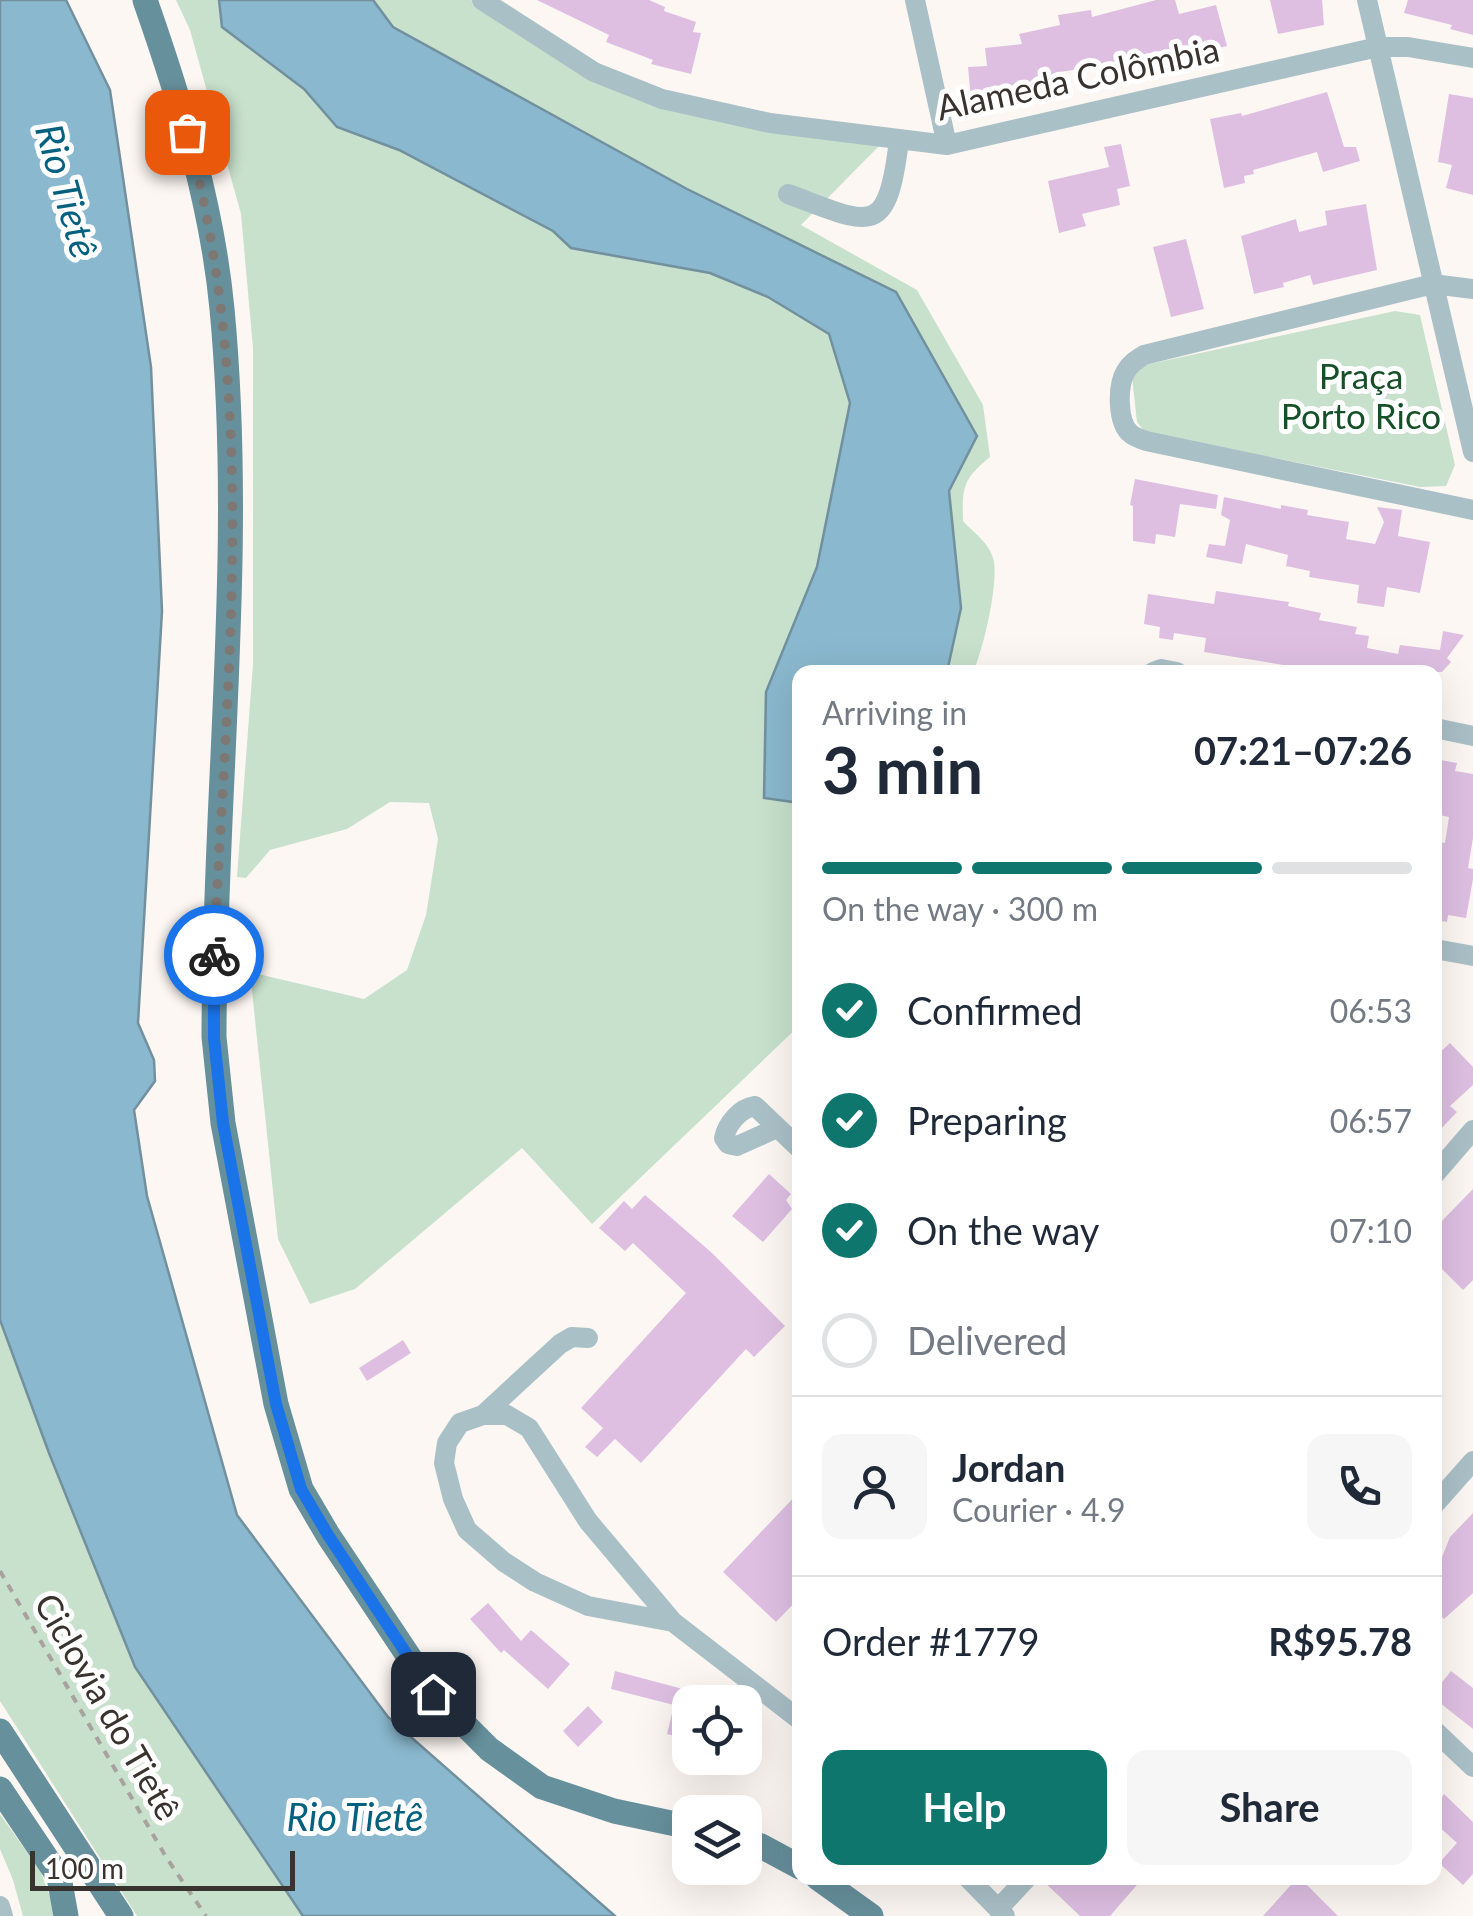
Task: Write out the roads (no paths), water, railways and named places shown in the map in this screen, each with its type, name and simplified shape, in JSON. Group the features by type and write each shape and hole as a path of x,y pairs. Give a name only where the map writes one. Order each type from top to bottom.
{"main road":[{"path":"145,0 173,78 194,159 211,232 222,308 232,476 214,1038 223,1123 276,1404 301,1489 433,1694 488,1749 542,1787 614,1811 672,1822"},
{"path":"0,1731 120,1916"},
{"path":"0,1789 86,1916"},
{"path":"762,1847 792,1863"},
{"path":"59,1877 66,1916"},
{"path":"828,1885 871,1916"}],"street":[{"name":"Alameda Colômbia","path":"482,0 594,72 662,99 770,123 948,145 1378,47 1408,47 1473,58"},
{"path":"915,0 948,145"},
{"path":"1367,0 1473,452"},
{"path":"788,194 845,215 876,215 892,188 898,140"},
{"path":"1473,289 1433,284 1144,356 1133,362 1122,380 1121,410 1131,434 1146,441 1473,510"},
{"path":"1442,729 1473,736"},
{"path":"1442,949 1473,956"},
{"path":"777,1128 792,1142"},
{"path":"1442,1166 1473,1130"},
{"path":"588,1338 572,1337 560,1344 483,1415 460,1424 447,1443 444,1463 454,1498 467,1530 504,1562 552,1590 588,1606 673,1622"},
{"path":"483,1415 507,1415 529,1428 588,1520 673,1622 792,1714"},
{"path":"1442,1496 1473,1461"},
{"path":"1442,1738 1473,1767"},
{"path":"975,1885 1002,1912 1021,1885"},
{"path":"0,1906 3,1916"}],"water":[{"name":"Rio Tietê","path":"0,0 66,0 110,90 151,367 162,611 138,1023 154,1060 155,1081 134,1110 147,1196 237,1515 388,1717 615,1916 303,1916 135,1667 0,1320"},
{"path":"219,0 373,0 393,27 687,189 896,292 977,436 949,491 961,608 949,665 792,665 792,802 764,798 766,692 817,567 850,403 829,334 768,297 710,273 571,248 553,231 399,150 337,127 304,89 222,27"}],"park label":[{"name":"Praça Porto Rico","path":"1361,397"}]}
